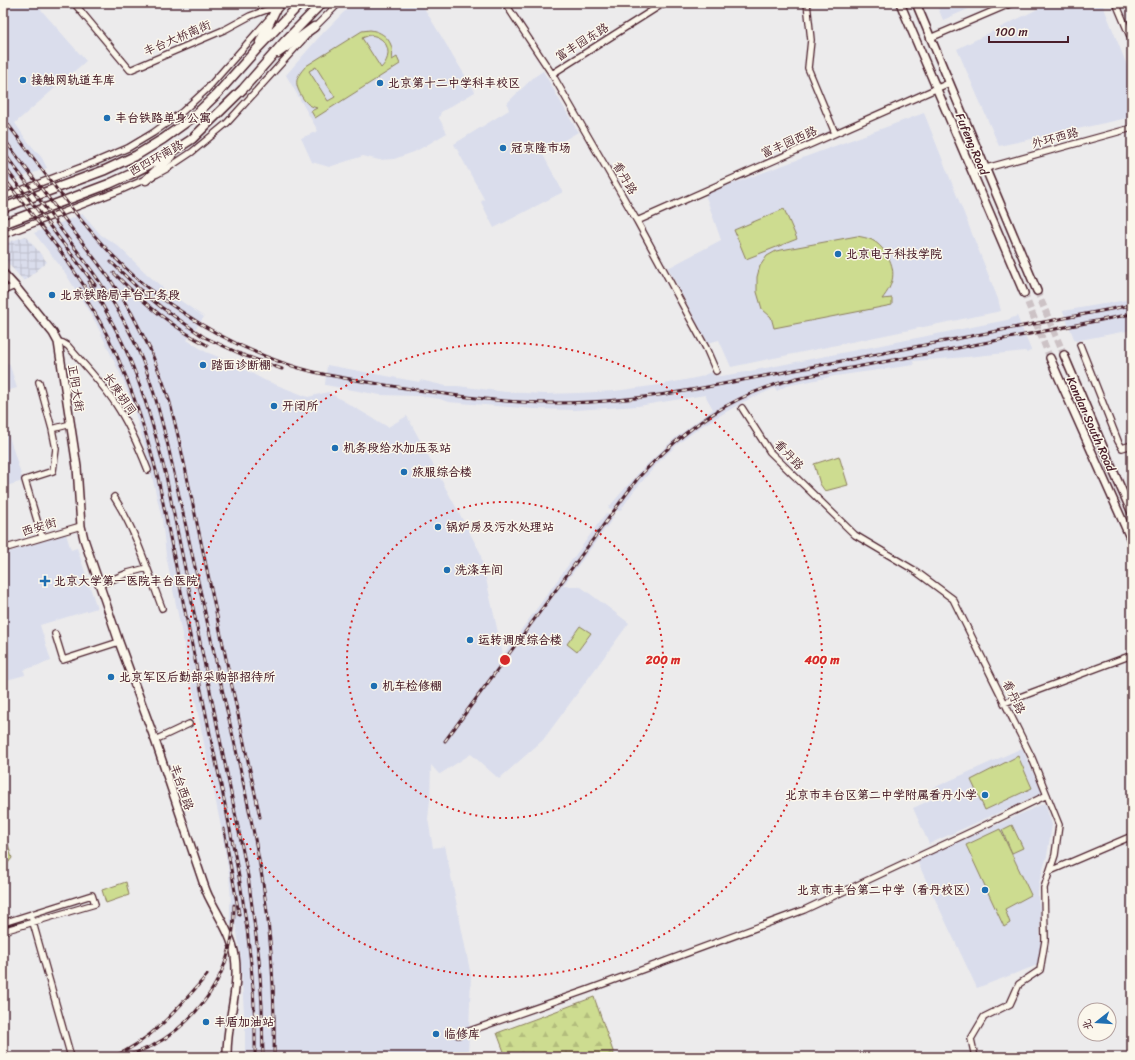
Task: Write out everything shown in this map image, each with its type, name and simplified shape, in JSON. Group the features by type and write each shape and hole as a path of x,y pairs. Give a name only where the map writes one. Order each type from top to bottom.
{"highway":[{"name":"西四环南路","path":"3,208 105,170 137,155 163,139 192,118 216,95 301,3"},
{"name":"西四环南路","path":"3,224 109,184 166,156 192,139 243,89 285,40 319,6"},
{"path":"256,50 275,11"},
{"path":"268,60 314,27"},
{"path":"146,180 192,139"}],"main road":[{"name":"Fufeng Road","path":"900,3 1024,294"},
{"name":"Fufeng Road","path":"916,3 984,168"},
{"path":"984,168 1036,291"},
{"name":"正阳大街","path":"3,274 15,286 53,333 58,342 78,467 82,526"},
{"name":"Kandan South Road","path":"1064,355 1132,513"},
{"name":"Kandan South Road","path":"1050,358 1132,542"},
{"name":"丰台西路","path":"82,526 84,539 99,585 155,740 203,882 231,942 235,954 236,986 233,1010 227,1034 227,1057"}],"street":[{"name":"西四环南路","path":"3,197 128,148 153,133 182,112 207,89 283,3"},
{"name":"西四环南路","path":"3,235 146,180 192,152 227,123 314,27 339,3"},
{"name":"看丹路","path":"505,3 552,74 637,221 706,348 716,371"},
{"name":"富丰园东路","path":"552,74 664,3"},
{"path":"807,3 811,40 808,68 836,133"},
{"path":"930,38 1012,3"},
{"path":"1116,3 1132,41"},
{"name":"丰台大桥南街","path":"76,4 130,70 226,29 250,16 270,8 275,11"},
{"name":"富丰园西路","path":"637,221 949,83"},
{"name":"外环西路","path":"972,172 1132,128"},
{"path":"3,291 15,286"},
{"name":"长庚胡同","path":"58,342 63,342 68,346 94,375 115,403 139,445 148,470"},
{"path":"1080,345 1118,441 1122,448 1132,445"},
{"path":"39,382 56,449 53,471 25,480 42,537"},
{"name":"看丹路","path":"742,408 770,452 855,535 914,570 953,599 1032,758 1059,825 1055,855 1044,888 1045,941 1040,970 1019,984 1010,1004 984,1017 970,1039 975,1057"},
{"path":"52,429 70,424"},
{"path":"114,498 122,511 147,568 162,608"},
{"name":"西安街","path":"3,549 82,526"},
{"path":"99,585 147,568"},
{"path":"55,634 63,660 119,642"},
{"path":"1004,703 1132,655"},
{"path":"155,740 189,724"},
{"path":"458,1035 587,990 804,910 978,829 1047,795"},
{"path":"1050,871 1132,836"},
{"path":"3,923 92,895 95,904 3,931"},
{"path":"31,915 71,1057"}],"shaded area":[{"path":"3,3 35,3 86,61 15,123 25,138 42,158 47,168 3,184"},
{"name":"北京第十二中学科丰校区","path":"355,3 421,3 475,92 441,112 439,118 447,133 414,152 394,159 379,160 363,156 329,167 312,162 301,138 318,131 286,75 321,35"},
{"path":"936,3 982,3 943,20"},
{"path":"1050,3 1102,3 1132,78 1132,117 999,146 957,49"},
{"name":"冠京隆市场","path":"543,71 578,132 542,153 563,192 494,228 481,202 484,199 454,144 509,110 507,104 509,101 534,77"},
{"name":"北京电子科技学院","path":"924,113 998,299 1001,311 731,367 719,340 708,343 668,268 721,240 705,194"},
{"path":"83,214 101,235 117,245 168,292 204,317 187,340 206,352 231,362 264,380 308,397 328,392 388,427 407,416 480,552 503,655 606,513 614,517 563,586 581,587 629,623 543,740 499,779 471,754 440,774 431,765 428,819 433,848 445,846 471,976 468,1057 245,1057 245,1027 240,951 236,926 230,924 231,900 229,874 221,827 166,555 162,519 146,451 132,403 123,380 96,323 64,271 34,233"},
{"path":"26,236 47,262 24,281 3,258 3,244"},
{"path":"1132,299 1132,330 1075,341 1063,311"},
{"path":"1017,316 1031,350 1027,353 1025,351 913,361 914,365 835,376 786,386 777,391 775,388 743,402 702,426 678,444 645,478 620,511 608,508 641,470 674,439 713,409 705,395 638,406 574,410 534,409 448,402 440,399 419,396 380,395 325,385 327,365 419,382 420,380 446,386 506,392 545,394 615,391 659,385 700,377 711,372 713,375 721,376 740,373 1007,320"},
{"path":"9,363 17,388 3,392 3,365"},
{"path":"3,417 23,481 3,487"},
{"name":"北京大学第一医院丰台医院","path":"66,534 71,550 77,548 97,608 40,625 51,661 24,670 25,675 3,681 3,554"},
{"name":"北京市丰台区第二中学附属看丹小学","path":"1022,748 1042,793 929,844 913,808 935,798 931,789"},
{"name":"北京市丰台第二中学（看丹校区）","path":"1045,803 1052,825 1047,856 1039,883 1038,897 1043,963 977,988 917,861"}],"green space":[{"path":"362,31 376,31 385,36 391,44 393,54 392,60 397,57 400,64 315,118 311,111 317,108 306,103 302,97 297,84 298,77 306,66","holes":["370,35 381,39 387,47 387,58 381,68 362,38","316,67 335,97 328,101 309,71"]},
{"path":"784,209 797,239 746,259 734,230"},
{"path":"857,236 872,240 886,253 892,266 893,277 889,288 882,299 892,298 892,305 774,328 771,317 762,309 757,292 757,277 760,266 767,256 776,251"},
{"path":"839,456 848,485 825,491 820,484 814,464"},
{"path":"580,626 591,633 577,652 567,644"},
{"path":"1018,756 1032,788 985,810 971,780"},
{"path":"1012,825 1023,848 1012,853 1002,830"},
{"path":"1000,829 1031,895 1005,909 1010,923 1004,927 966,845"},
{"path":"3,833 5,834 12,858 8,863 3,864"},
{"path":"126,882 129,895 106,903 102,890"},
{"path":"594,997 615,1057 506,1057 497,1033"}],"tunnel":[{"path":"1037,291 1064,355"},
{"path":"1024,293 1050,358"}],"railway":[{"path":"3,118 86,226 123,266 156,295 210,330 244,347 296,367 360,381 449,395 506,401 544,403 612,401 702,388 1132,305"},
{"path":"3,138 110,279 131,312 150,349 163,382 180,444 260,817"},
{"path":"3,152 86,262 123,319 138,350 155,398 168,446 241,770 259,860 271,948 274,1013 274,1057"},
{"path":"3,165 95,285"},
{"path":"3,177 61,252 89,293"},
{"path":"111,262 139,289 161,307 204,337 243,355 282,369"},
{"path":"114,273 135,294 169,322 207,345"},
{"path":"89,282 124,345 140,385 150,415 166,476 248,876 259,959 263,1057"},
{"path":"80,289 99,320 118,358 141,417 158,478 242,894 252,975 255,1016 255,1057"},
{"path":"445,741 638,478 673,444 710,416 750,394 797,378 1132,314"},
{"path":"224,829 239,914"},
{"path":"123,1057 152,1046 167,1037 180,1027 203,1003 213,989 227,958 233,933 234,905"},
{"path":"113,1057 127,1050 153,1032 176,1010 207,975"}],"place":[{"name":"接触网轨道车库","path":"23,80"},
{"name":"北京第十二中学科丰校区","path":"380,83"},
{"name":"丰台铁路单身公寓","path":"107,118"},
{"name":"冠京隆市场","path":"503,148"},
{"name":"北京电子科技学院","path":"838,254"},
{"name":"北京铁路局丰台工务段","path":"52,295"},
{"name":"踏面诊断棚","path":"203,365"},
{"name":"开闭所","path":"274,406"},
{"name":"机务段给水加压泵站","path":"335,448"},
{"name":"旅服综合楼","path":"404,472"},
{"name":"锅炉房及污水处理站","path":"438,527"},
{"name":"洗涤车间","path":"447,570"},
{"name":"北京大学第一医院丰台医院","path":"45,581"},
{"name":"运转调度综合楼","path":"470,640"},
{"name":"北京军区后勤部采购部招待所","path":"111,677"},
{"name":"机车检修棚","path":"374,686"},
{"name":"北京市丰台区第二中学附属看丹小学","path":"985,795"},
{"name":"北京市丰台第二中学（看丹校区）","path":"985,890"},
{"name":"丰盾加油站","path":"206,1022"},
{"name":"临修库","path":"436,1034"}]}
